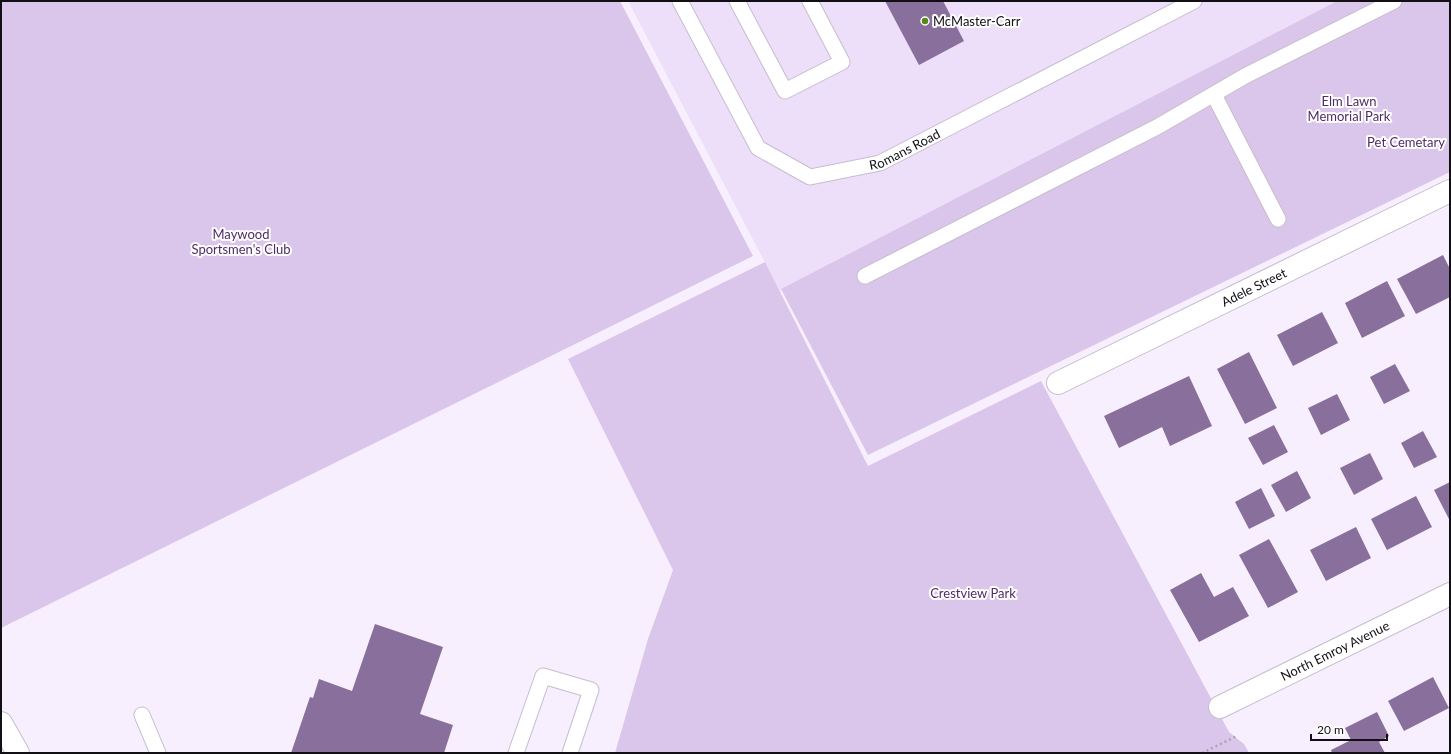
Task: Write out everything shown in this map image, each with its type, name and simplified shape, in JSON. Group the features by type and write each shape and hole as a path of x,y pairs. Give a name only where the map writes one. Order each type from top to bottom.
{"street":[{"name":"Adele Street","path":"1058,383 1450,191"},
{"name":"North Emroy Avenue","path":"1220,707 1450,594"},
{"path":"1,723 18,753"}],"lane":[{"name":"Romans Road","path":"680,1 758,148 810,177 880,163 1194,1"},
{"path":"738,1 785,91 842,62 810,1"},
{"path":"865,276 1157,127 1245,76 1394,1"},
{"path":"1214,95 1278,219"},
{"path":"516,753 542,676 591,690 570,753"},
{"path":"142,715 158,753"}],"path":[{"path":"1202,753 1237,736"}],"shaded area":[{"path":"628,1 1337,1 780,291"}],"green space":[{"name":"Maywood Sportsmen's Club","path":"1,1 620,1 753,256 1,628"},
{"name":"Elm Lawn Memorial Park","path":"1337,1 1450,1 1450,172 868,455 781,289"},
{"name":"Crestview Park","path":"765,262 868,466 1041,381 1229,732 1244,744 1249,753 615,753 648,639 673,570 568,359"}],"building":[{"name":"McMaster-Carr","path":"885,1 943,1 964,41 919,65"},
{"path":"1443,255 1450,269 1450,297 1416,314 1397,279"},
{"path":"1387,281 1405,316 1362,338 1345,303"},
{"path":"1322,312 1338,343 1293,366 1277,335"},
{"path":"1249,352 1277,408 1245,424 1217,369"},
{"path":"1395,364 1410,391 1384,404 1370,377"},
{"path":"1189,376 1212,426 1170,446 1162,427 1119,448 1104,416"},
{"path":"1337,394 1350,420 1321,435 1308,408"},
{"path":"1274,425 1288,452 1263,465 1248,438"},
{"path":"1423,431 1437,457 1414,468 1401,443"},
{"path":"1370,453 1383,479 1354,495 1340,468"},
{"path":"1297,471 1311,498 1286,512 1271,485"},
{"path":"1450,482 1450,521 1434,490"},
{"path":"1261,488 1275,516 1249,529 1235,502"},
{"path":"1416,496 1432,527 1387,550 1371,519"},
{"path":"1356,527 1371,558 1326,581 1310,550"},
{"path":"1269,539 1298,592 1268,608 1239,555"},
{"path":"1201,573 1214,597 1233,587 1249,616 1199,642 1170,590"},
{"path":"375,624 443,647 420,714 453,725 444,753 291,753 310,697 313,698 319,679 352,691"},
{"path":"1433,677 1449,708 1404,731 1388,701"},
{"path":"1377,712 1389,736 1379,742 1385,753 1332,753 1331,750 1351,740 1345,728"}],"place":[{"name":"McMaster-Carr","path":"925,21"}],"park label":[{"name":"Pet Cemetary","path":"1406,142"}]}
